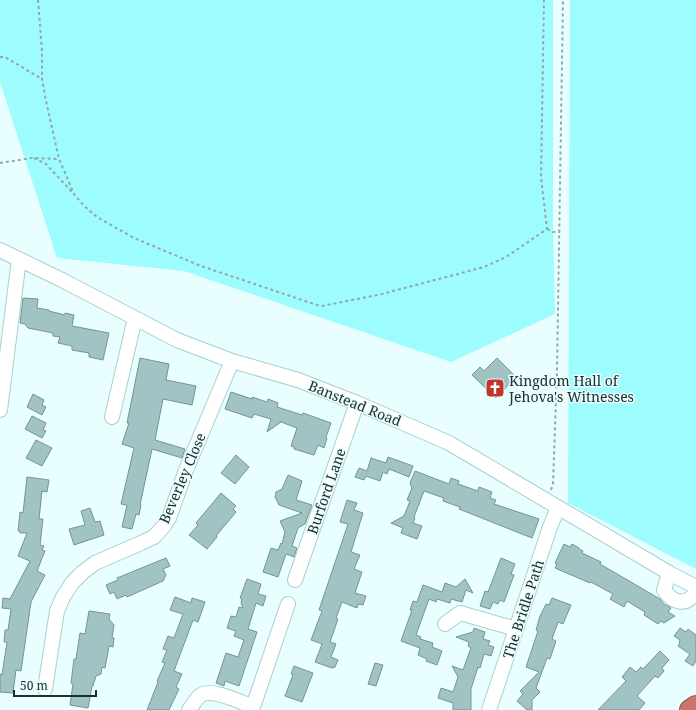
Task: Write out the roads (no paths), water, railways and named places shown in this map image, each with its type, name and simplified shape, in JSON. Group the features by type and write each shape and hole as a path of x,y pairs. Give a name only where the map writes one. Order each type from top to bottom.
{"highway":[{"path":"690,710 696,706"}],"street":[{"name":"Banstead Road","path":"0,250 62,280 177,340 232,361 298,380 357,403 449,443 671,574 696,587"},
{"path":"0,410 19,259"},
{"path":"112,417 135,318"},
{"name":"Beverley Close","path":"45,689 57,611 63,597 72,583 95,563 154,537 163,527 169,518 186,470 232,361"},
{"name":"Burford Lane","path":"295,580 357,403"},
{"name":"The Bridle Path","path":"489,710 550,527 558,508"},
{"path":"671,574 667,580 664,590 668,596 676,601 683,602 693,596 696,592"},
{"path":"189,710 200,696 213,692 252,708 288,604"},
{"path":"446,624 460,613 516,630"}],"place":[{"name":"Kingdom Hall of Jehova's Witnesses","path":"495,388"}]}
